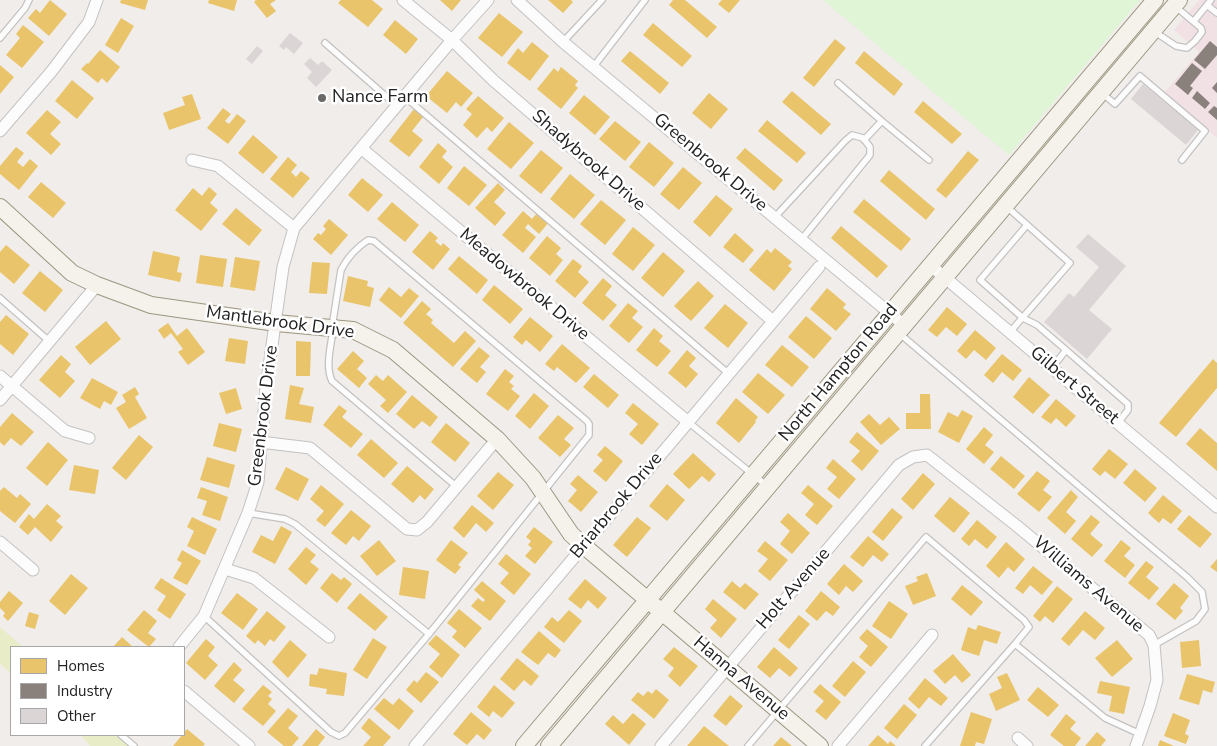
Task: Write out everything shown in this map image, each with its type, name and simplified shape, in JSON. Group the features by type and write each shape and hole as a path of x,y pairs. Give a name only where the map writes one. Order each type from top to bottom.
{"main road":[{"path":"1156,0 1175,6"},
{"name":"North Hampton Road","path":"524,746 1156,0"},
{"name":"North Hampton Road","path":"549,746 1175,6"},
{"name":"Mantlebrook Drive","path":"0,207 72,273 151,306 276,323 352,330 393,350 497,439 533,478 571,534 661,612"},
{"name":"Hanna Avenue","path":"661,612 820,746"}],"street":[{"path":"0,131 51,72 89,22 98,0"},
{"name":"Shadybrook Drive","path":"403,0 452,40 493,80 774,321"},
{"name":"Greenbrook Drive","path":"180,646 204,616 248,513 258,482 266,388 283,267 294,228 488,0"},
{"name":"Greenbrook Drive","path":"517,0 564,42 889,314 901,329"},
{"name":"Meadowbrook Drive","path":"361,148 687,421"},
{"path":"192,160 218,166 294,228"},
{"name":"Gilbert Street","path":"930,265 1217,507"},
{"name":"Briarbrook Drive","path":"415,746 687,421 730,374 819,267"},
{"path":"0,400 97,285"},
{"path":"0,376 65,431 89,438"},
{"path":"260,442 310,448 407,529 417,530 427,522 497,439"},
{"name":"Holt Avenue","path":"662,746 899,465 913,457 927,455 937,464"},
{"name":"Williams Avenue","path":"937,464 1017,526 1149,635 1154,645 1157,680 1136,746"},
{"path":"0,542 33,570"},
{"path":"225,569 254,578 329,637"},
{"path":"838,746 932,635"},
{"path":"185,692 249,746"},
{"path":"1018,738 1028,746"}],"lane":[{"path":"0,38 25,8 29,0"},
{"path":"564,42 602,0"},
{"path":"594,66 645,0"},
{"path":"1194,20 1209,2 1217,13"},
{"path":"1153,31 1176,46 1186,48 1196,41 1202,32 1202,28 1175,6"},
{"path":"325,43 397,106"},
{"path":"1101,92 1115,104 1140,76 1205,131 1182,160"},
{"path":"838,83 929,160"},
{"path":"405,96 730,374"},
{"path":"864,140 883,122"},
{"path":"774,217 845,140 852,135 864,140 870,147 870,155 801,240"},
{"path":"1005,206 1070,263 1010,332"},
{"path":"1027,225 980,280 1023,318 1037,325 1126,401 1129,407 1128,410 1118,423"},
{"path":"204,616 331,732 339,736 429,634 588,435 589,424 374,241 368,240 359,246 340,270 329,376 332,381 457,487"},
{"path":"0,298 50,341"},
{"path":"901,329 1202,592 1204,609 1196,621 1154,645"},
{"path":"1052,368 1066,350"},
{"path":"687,421 767,487"},
{"path":"248,513 285,519 295,524 429,634"},
{"path":"748,746 926,537 1024,620 1029,627 925,746"},
{"path":"1015,644 1105,718 1140,734"},
{"path":"121,736 134,746"}],"shaded area":[{"path":"1199,0 1217,0 1217,138 1164,93 1199,52 1174,30"}],"green space":[{"path":"823,0 1140,0 1009,155"},
{"path":"0,627 22,646 10,646 10,672 0,664"},
{"path":"82,736 123,736 135,746 90,746"}],"building: Homes":[{"path":"50,0 67,14 49,36 28,18 36,9 40,13"},
{"path":"121,0 148,0 145,10 120,3"},
{"path":"209,0 237,0 234,11 208,3"},
{"path":"256,0 276,0 270,4 276,11 267,18 254,2"},
{"path":"341,0 372,0 383,9 368,27 338,3"},
{"path":"440,0 461,0 452,11"},
{"path":"548,0 571,0 573,2 563,13"},
{"path":"673,0 685,0 717,27 707,38 669,5"},
{"path":"722,0 740,0 729,13 718,4"},
{"path":"499,13 523,32 502,57 478,38"},
{"path":"121,18 134,26 118,53 105,45"},
{"path":"395,20 418,39 406,54 383,35"},
{"path":"653,23 692,56 682,67 643,35"},
{"path":"23,25 44,42 22,68 6,55 20,38 16,34"},
{"path":"835,39 846,48 814,87 803,78"},
{"path":"532,42 549,56 530,81 507,63 518,48 523,53"},
{"path":"100,50 120,67 107,83 102,78 98,83 81,69"},
{"path":"630,51 669,83 660,94 621,61"},
{"path":"864,51 903,84 894,96 855,63"},
{"path":"0,65 14,77 0,94"},
{"path":"561,67 578,81 575,85 578,88 561,109 537,89 554,68 558,72"},
{"path":"447,71 473,93 461,107 456,102 447,113 426,96"},
{"path":"72,80 94,98 77,119 55,101"},
{"path":"792,91 831,124 821,135 782,102"},
{"path":"709,93 728,109 711,129 692,113"},
{"path":"192,94 201,119 169,130 163,113 185,105 182,97"},
{"path":"584,95 610,117 595,135 569,113"},
{"path":"478,96 504,118 492,132 487,127 477,138 463,125 472,114 466,109"},
{"path":"923,101 962,134 952,144 914,112"},
{"path":"223,108 231,114 225,121 229,124 237,114 246,121 228,144 207,128"},
{"path":"414,109 423,117 412,131 423,140 409,157 389,141"},
{"path":"47,110 61,122 50,134 61,144 51,155 26,133"},
{"path":"767,120 806,153 797,163 758,131"},
{"path":"615,121 641,142 625,161 599,139"},
{"path":"509,122 534,143 511,169 487,149"},
{"path":"253,135 278,157 263,174 238,153"},
{"path":"649,142 674,163 654,187 629,167"},
{"path":"438,143 447,151 442,157 453,167 439,184 419,167"},
{"path":"16,147 24,153 17,162 23,167 30,159 38,166 19,190 0,174 0,166"},
{"path":"745,148 783,180 774,191 736,158"},
{"path":"541,150 563,168 541,194 519,176"},
{"path":"968,151 979,160 946,198 936,190"},
{"path":"288,157 297,165 291,172 296,177 301,171 310,178 293,198 270,179"},
{"path":"464,166 487,185 469,206 447,188"},
{"path":"683,167 702,183 679,210 660,194"},
{"path":"889,170 935,209 926,220 880,181"},
{"path":"570,174 595,195 574,219 550,199"},
{"path":"362,178 383,195 368,212 348,195"},
{"path":"41,182 66,203 53,218 28,197"},
{"path":"498,183 505,190 494,202 506,213 495,226 475,208"},
{"path":"209,187 217,194 210,203 218,210 201,231 175,210 193,188 202,196"},
{"path":"716,195 733,209 710,237 693,222"},
{"path":"864,199 911,239 901,251 853,212"},
{"path":"601,200 626,220 605,245 580,224"},
{"path":"392,202 419,225 405,242 377,219"},
{"path":"236,208 262,230 249,246 222,224"},
{"path":"523,211 532,219 538,212 549,222 539,234 528,224 525,228 536,237 523,253 502,235"},
{"path":"329,219 348,235 331,255 313,239 318,233 321,235 326,229 323,226"},
{"path":"841,226 888,266 877,278 831,238"},
{"path":"633,227 655,245 633,271 612,254"},
{"path":"430,231 438,238 435,241 441,246 443,243 450,249 433,270 412,252"},
{"path":"735,233 754,250 743,263 723,247"},
{"path":"547,236 561,248 556,254 563,260 550,276 529,258"},
{"path":"6,245 30,265 14,284 0,272 0,252"},
{"path":"775,248 792,262 788,266 792,269 774,291 749,270 767,249 771,253"},
{"path":"153,251 180,257 177,272 182,273 180,282 148,275"},
{"path":"663,252 685,271 663,297 641,278"},
{"path":"200,255 227,259 223,287 196,283"},
{"path":"459,256 488,280 477,294 448,269"},
{"path":"235,257 260,261 255,291 230,287"},
{"path":"573,259 582,266 578,272 589,282 575,298 555,281"},
{"path":"312,262 330,263 327,294 309,293"},
{"path":"40,271 63,290 45,312 22,293"},
{"path":"348,276 368,281 367,286 374,288 370,307 343,301"},
{"path":"603,278 612,286 605,295 617,305 603,321 582,303"},
{"path":"698,281 714,296 691,321 674,306"},
{"path":"494,285 523,309 510,324 482,300"},
{"path":"389,287 401,297 409,288 419,296 401,318 379,300"},
{"path":"827,288 846,304 843,308 851,314 836,331 810,309"},
{"path":"422,301 431,309 426,314 433,320 431,323 454,343 465,331 476,341 453,367 403,323"},
{"path":"628,303 638,311 632,318 643,327 629,343 609,326"},
{"path":"725,304 748,323 728,348 704,328"},
{"path":"947,307 967,324 957,336 946,327 937,337 928,330"},
{"path":"6,315 29,334 13,355 0,344 0,322"},
{"path":"806,316 832,338 814,359 788,337"},
{"path":"530,317 553,336 540,352 526,340 522,345 513,337"},
{"path":"106,321 121,339 90,365 75,347"},
{"path":"168,323 177,336 187,328 205,352 188,365 178,352 183,349 171,333 164,339 158,330"},
{"path":"654,328 663,336 659,341 671,351 657,367 636,350"},
{"path":"975,330 996,348 986,360 974,350 966,359 957,351"},
{"path":"229,338 248,341 245,364 225,361"},
{"path":"296,341 311,342 310,376 296,376"},
{"path":"562,344 590,368 576,383 557,367 554,371 545,364"},
{"path":"782,345 809,367 792,387 765,365"},
{"path":"479,347 490,356 480,367 486,372 477,383 460,369"},
{"path":"687,350 696,358 689,366 698,374 686,388 668,373"},
{"path":"353,351 364,361 357,369 367,378 359,388 337,369"},
{"path":"1002,354 1022,370 1013,381 1002,372 993,383 984,375"},
{"path":"61,355 71,364 65,372 75,381 60,398 39,380"},
{"path":"1213,359 1217,363 1217,388 1176,437 1159,423"},
{"path":"505,369 514,376 509,382 514,386 511,389 520,396 508,411 486,394"},
{"path":"758,373 785,395 768,414 742,392"},
{"path":"594,374 619,395 608,408 583,387"},
{"path":"376,375 383,381 388,375 407,392 388,413 380,406 386,400 368,384"},
{"path":"1029,377 1050,395 1033,414 1013,397"},
{"path":"92,378 118,392 111,405 104,401 100,409 80,398"},
{"path":"290,385 304,388 299,404 314,407 311,423 285,419"},
{"path":"135,387 139,394 135,397 147,418 129,429 116,408 126,402 122,395"},
{"path":"236,388 242,409 226,414 219,393"},
{"path":"534,393 549,406 530,429 515,416"},
{"path":"920,394 930,394 931,429 906,429 906,413 920,413"},
{"path":"412,395 438,417 430,427 422,421 414,429 396,414"},
{"path":"736,398 758,417 739,443 716,423"},
{"path":"1056,399 1076,416 1066,427 1056,418 1051,424 1041,417"},
{"path":"633,403 659,424 642,445 629,434 638,424 625,413"},
{"path":"339,405 347,411 342,417 363,434 351,448 323,425"},
{"path":"962,410 973,416 959,443 938,432 948,412 958,417"},
{"path":"12,413 34,432 21,446 11,438 4,446 0,442 0,427"},
{"path":"869,414 880,425 889,417 900,429 881,445 860,422"},
{"path":"558,415 574,428 564,439 571,445 560,457 538,438"},
{"path":"219,423 242,429 236,452 213,446"},
{"path":"446,423 470,443 455,462 431,442"},
{"path":"984,427 993,435 985,445 994,452 984,464 966,449"},
{"path":"1200,428 1217,443 1217,471 1186,444"},
{"path":"857,432 879,451 862,471 851,461 860,451 849,442"},
{"path":"139,435 153,447 126,480 112,468"},
{"path":"371,439 398,463 384,478 357,455"},
{"path":"48,442 68,460 47,486 26,468"},
{"path":"605,446 623,461 606,482 593,471 603,460 597,455"},
{"path":"1109,449 1128,464 1115,479 1105,471 1100,476 1092,469"},
{"path":"693,453 716,474 709,482 702,476 689,489 673,474"},
{"path":"1001,456 1025,476 1014,489 990,469"},
{"path":"207,457 235,465 229,488 200,480"},
{"path":"833,459 856,479 839,499 827,489 837,477 826,468"},
{"path":"74,465 99,470 95,494 69,490"},
{"path":"407,466 434,489 425,500 420,495 413,503 391,484"},
{"path":"286,467 309,479 298,501 275,489"},
{"path":"1135,469 1157,488 1145,502 1123,483"},
{"path":"1037,471 1050,481 1043,490 1052,497 1039,512 1017,494"},
{"path":"498,472 514,485 493,510 477,496"},
{"path":"923,473 935,484 913,510 901,499"},
{"path":"578,475 598,492 581,512 568,501 577,490 570,484"},
{"path":"667,484 685,500 667,521 649,506"},
{"path":"321,485 344,504 325,527 316,520 324,511 310,499"},
{"path":"808,485 833,506 817,525 805,515 814,504 801,493"},
{"path":"4,487 17,498 20,494 31,504 15,523 0,511 0,491"},
{"path":"201,487 228,497 220,521 202,515 207,501 197,498"},
{"path":"1071,490 1078,497 1066,512 1076,521 1065,534 1047,518"},
{"path":"1163,495 1182,511 1171,524 1163,518 1159,523 1148,513"},
{"path":"950,497 970,513 954,533 934,516"},
{"path":"47,504 61,516 56,521 63,527 51,542 35,527 28,535 19,527 29,514 34,519"},
{"path":"472,505 494,523 486,532 476,523 464,538 453,528"},
{"path":"892,508 903,517 883,541 872,532"},
{"path":"351,510 371,526 359,541 353,536 346,545 331,533"},
{"path":"788,513 810,533 792,554 780,544 790,531 780,522"},
{"path":"1091,515 1100,522 1090,534 1103,545 1092,557 1071,539"},
{"path":"1189,515 1212,534 1200,548 1177,529"},
{"path":"192,517 217,529 205,555 187,546 194,531 187,527"},
{"path":"637,517 651,528 627,557 613,545"},
{"path":"977,520 997,537 987,549 975,539 969,546 961,539"},
{"path":"281,526 292,532 275,564 252,552 261,535 273,541"},
{"path":"534,527 553,542 535,564 525,556 532,548 528,545 531,541 526,537"},
{"path":"868,536 889,554 882,562 873,555 863,567 850,557"},
{"path":"379,540 396,561 377,576 360,556"},
{"path":"451,540 468,553 458,565 461,567 455,574 436,560"},
{"path":"1121,540 1131,548 1124,556 1135,565 1125,578 1104,561"},
{"path":"765,541 788,560 770,581 758,571 768,559 757,551"},
{"path":"1006,542 1025,559 1014,572 1008,567 999,578 986,566"},
{"path":"306,547 316,555 310,562 319,569 306,585 288,569"},
{"path":"182,550 201,561 187,585 173,578 182,563 177,560"},
{"path":"506,554 531,574 514,595 500,583 509,573 498,564"},
{"path":"1217,559 1217,572 1210,567"},
{"path":"1146,561 1154,567 1146,577 1159,588 1149,600 1128,583"},
{"path":"844,564 863,581 853,592 846,586 839,595 827,584"},
{"path":"1033,566 1053,582 1042,595 1030,585 1023,594 1015,588"},
{"path":"403,567 429,571 425,599 399,595"},
{"path":"332,573 341,580 344,577 352,584 337,603 320,588"},
{"path":"927,573 936,596 913,605 905,586 918,581 916,577"},
{"path":"71,574 88,588 65,615 49,601"},
{"path":"161,578 186,594 170,619 157,610 166,596 154,588"},
{"path":"585,579 607,598 598,609 588,600 581,609 568,599"},
{"path":"482,581 506,601 490,621 471,606 478,598 483,602 485,600 474,590"},
{"path":"732,581 740,588 745,583 759,594 745,610 723,592"},
{"path":"1174,583 1189,596 1180,608 1183,611 1175,620 1156,604"},
{"path":"962,585 983,602 971,616 951,599"},
{"path":"1057,586 1073,599 1053,623 1045,616 1040,622 1033,616"},
{"path":"9,591 23,603 8,621 3,616 5,613 0,608 0,602"},
{"path":"821,591 840,607 833,616 826,611 817,621 805,611"},
{"path":"237,593 258,609 243,630 221,613"},
{"path":"360,593 388,617 375,631 347,608"},
{"path":"713,599 737,619 721,638 710,628 717,620 705,609"},
{"path":"889,601 908,614 891,639 872,626"},
{"path":"459,609 482,628 465,648 452,637 457,631 447,623"},
{"path":"144,610 157,621 148,633 156,639 150,646 127,630"},
{"path":"569,610 582,621 564,643 544,627 552,617 558,622"},
{"path":"267,611 286,627 274,642 270,639 265,646 258,640 255,644 246,636"},
{"path":"1085,611 1105,628 1095,640 1083,630 1069,646 1061,639"},
{"path":"29,612 39,615 35,629 25,626"},
{"path":"799,615 810,624 789,649 778,640"},
{"path":"978,625 1001,632 997,644 984,640 979,656 961,650 968,627 976,630"},
{"path":"867,629 888,647 871,667 859,657 868,646 859,638"},
{"path":"539,631 561,650 555,658 548,653 538,665 521,652"},
{"path":"436,635 460,655 442,678 429,667 440,654 428,644"},
{"path":"122,637 132,646 114,646"},
{"path":"373,638 387,647 367,679 353,670"},
{"path":"206,639 215,647 208,656 218,665 205,680 186,663"},
{"path":"290,640 307,655 288,678 272,662"},
{"path":"1117,640 1133,659 1112,677 1095,658"},
{"path":"1199,640 1201,666 1182,668 1180,642"},
{"path":"674,647 698,666 680,687 668,676 674,668 663,659"},
{"path":"774,647 798,668 790,677 779,668 770,678 757,667"},
{"path":"953,654 971,675 962,683 955,675 945,684 933,671"},
{"path":"517,658 539,676 531,686 524,680 514,691 500,679"},
{"path":"853,661 866,672 845,697 832,686"},
{"path":"234,662 242,670 233,680 245,690 234,703 214,686"},
{"path":"319,668 347,673 344,696 326,694 327,689 309,686 310,674 317,675"},
{"path":"426,672 439,682 421,703 406,690 414,680 417,683"},
{"path":"1007,673 1020,700 996,711 989,694 1002,688 997,677"},
{"path":"1187,674 1215,682 1212,693 1203,690 1199,705 1179,699"},
{"path":"925,678 948,698 941,706 929,697 919,709 908,699"},
{"path":"1100,681 1130,687 1124,714 1109,711 1112,696 1097,693"},
{"path":"820,684 841,702 826,720 815,711 824,701 813,692"},
{"path":"263,685 272,692 268,696 272,699 268,704 276,711 263,726 242,709"},
{"path":"494,685 515,703 502,718 493,711 489,717 477,707"},
{"path":"1038,687 1059,705 1048,717 1027,700"},
{"path":"656,689 669,700 654,719 631,700 638,692 643,696 648,691 652,694"},
{"path":"730,695 743,706 726,726 713,716"},
{"path":"384,698 393,705 399,698 414,711 399,730 374,709"},
{"path":"904,704 917,715 897,739 884,728"},
{"path":"288,708 298,716 288,728 299,738 292,746 284,746 267,732"},
{"path":"471,712 492,730 484,740 477,734 467,745 453,734"},
{"path":"971,712 992,719 984,744 976,742 975,746 960,746"},
{"path":"633,713 646,724 629,745 605,724 613,715 623,724"},
{"path":"1173,713 1190,720 1185,734 1189,736 1186,744 1164,736"},
{"path":"1066,714 1076,722 1070,729 1081,738 1075,746 1064,746 1050,735"},
{"path":"369,718 391,737 383,746 363,746 371,737 361,728"},
{"path":"704,726 729,746 687,746"},
{"path":"187,729 205,744 203,746 173,746 181,736 185,736"},
{"path":"316,729 325,737 318,746 302,746"},
{"path":"1097,732 1106,740 1101,746 1085,746"},
{"path":"878,735 888,744 890,741 896,746 868,746"},
{"path":"781,737 792,746 773,746"},
{"path":"1160,740 1174,746 1158,746"}],"building: Industry":[{"path":"1210,41 1217,47 1217,55 1205,69 1194,60"},
{"path":"1192,63 1202,71 1190,86 1193,88 1188,95 1175,84"},
{"path":"1217,82 1217,93 1212,88"},
{"path":"1197,91 1210,103 1205,109 1192,98"},
{"path":"1214,106 1217,108 1217,120 1208,112"}],"building: Other":[{"path":"290,33 303,43 294,54 286,47 284,50 279,46"},
{"path":"257,46 263,51 252,64 246,59"},
{"path":"310,58 318,65 322,61 332,70 316,87 307,78 312,72 304,64"},
{"path":"1143,84 1198,130 1186,145 1131,99"},
{"path":"1088,234 1126,266 1089,310 1112,329 1087,359 1044,322 1069,293 1074,297 1099,267 1076,247"}],"place":[{"name":"Nance Farm","path":"322,98"}]}
